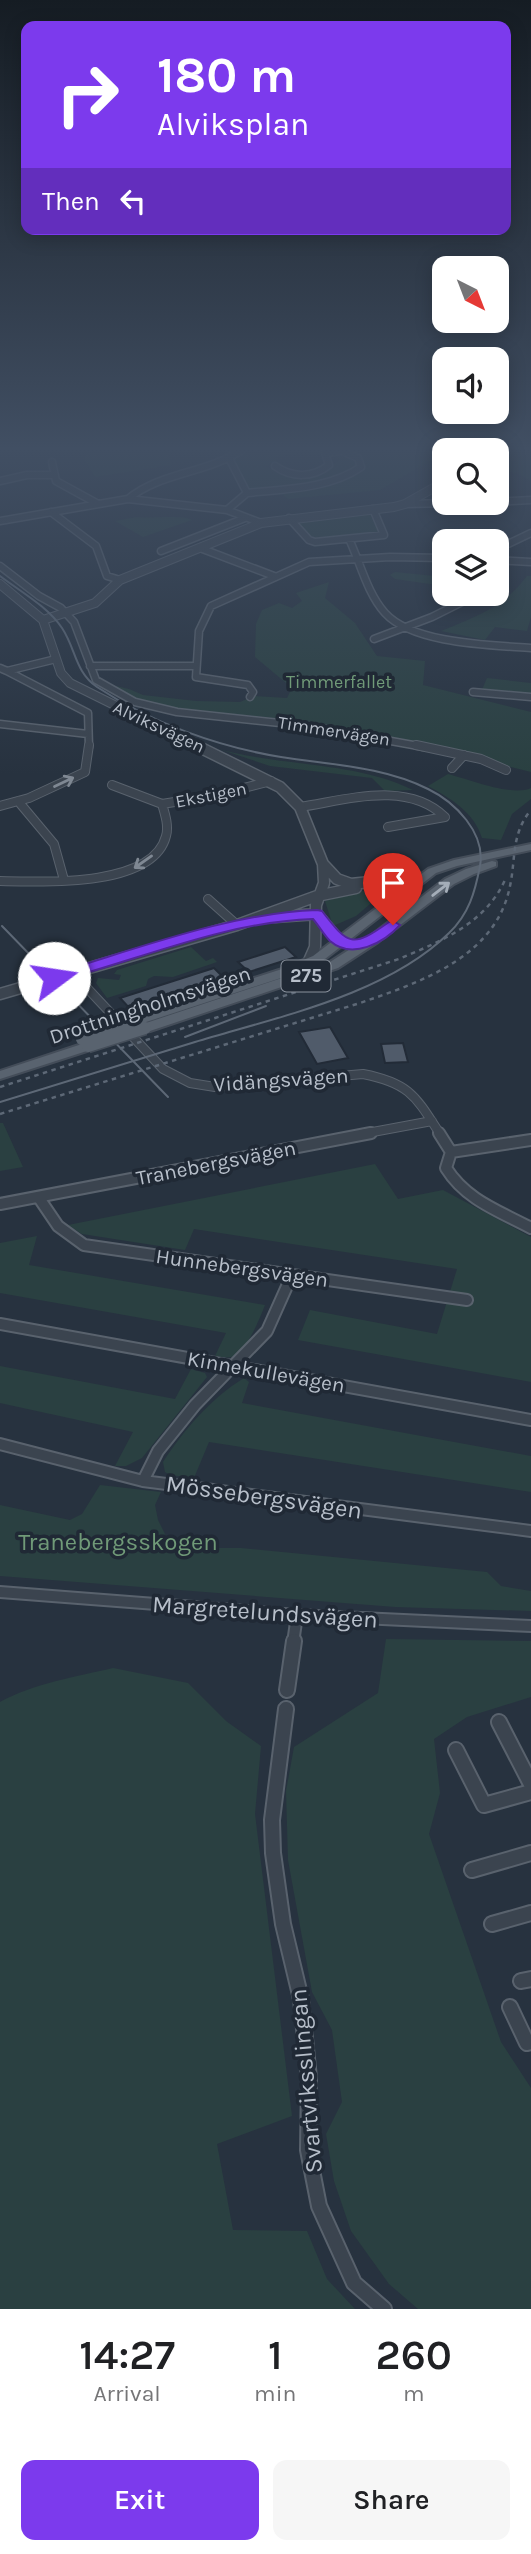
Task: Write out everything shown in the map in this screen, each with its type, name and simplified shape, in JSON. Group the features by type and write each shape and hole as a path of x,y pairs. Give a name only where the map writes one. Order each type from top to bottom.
{"main road":[{"name":"Drottningholmsvägen","path":"0,1075 308,963 432,872 453,863 531,847"},
{"name":"Drottningholmsvägen","path":"141,1024 316,973 344,960 454,879 476,868 531,856"},
{"path":"340,942 367,944 368,935 418,894 420,890 415,883"},
{"name":"Drottningholmsvägen","path":"0,1065 85,1043"}],"street":[{"path":"101,558 107,576 120,580"},
{"path":"1,585 43,620 94,603 120,580 174,558"},
{"path":"226,558 274,576"},
{"path":"250,697 253,692 248,685 220,678 196,677 199,631 211,606 309,562 359,558 432,558"},
{"path":"359,558 386,613 407,626 449,639 531,648"},
{"path":"509,561 531,562"},
{"name":"Alviksvägen","path":"0,566 67,614 74,622 96,680 157,711"},
{"path":"374,639 451,606"},
{"name":"Alviksvägen","path":"43,620 61,673 77,688 271,781 288,793 300,807 323,864"},
{"path":"4,669 56,659"},
{"path":"90,666 196,666"},
{"path":"0,806 85,772 90,748 88,734 91,721 88,713 4,669"},
{"path":"473,692 531,697"},
{"name":"Timmervägen","path":"157,711 309,726 369,735 464,755 506,770"},
{"path":"0,724 88,734"},
{"path":"452,768 464,755"},
{"name":"Ekstigen","path":"112,785 162,804 236,791 271,781"},
{"path":"300,807 402,794 428,803 445,817 387,827"},
{"path":"18,801 54,844 64,880"},
{"path":"0,881 102,877 142,865 165,841 167,823 162,804"},
{"path":"308,963 317,946 314,928 317,896 324,885 321,869 323,864 337,879 346,884 389,880 415,883"},
{"path":"0,993 240,924 317,896 389,880"},
{"path":"208,899 240,924 290,914 317,914"},
{"path":"317,914 340,942"},
{"name":"Vidängsvägen","path":"73,973 163,1069 181,1080 202,1086 229,1086 373,1075 396,1082 413,1093 452,1152"},
{"name":"Tranebergsvägen","path":"0,1204 432,1121"},
{"path":"531,1140 452,1152 446,1168 454,1184 464,1193 531,1228"},
{"name":"Hunnebergsvägen","path":"39,1198 56,1227 69,1238 84,1245 467,1300"},
{"path":"519,1222 531,1220"},
{"path":"143,1480 158,1451 195,1405 235,1367 267,1331 292,1275"},
{"name":"Kinnekullevägen","path":"0,1324 531,1420"},
{"name":"Mössebergsvägen","path":"0,1444 143,1480 531,1531"},
{"name":"Margretelundsvägen","path":"0,1592 298,1615 531,1626"},
{"path":"288,1690 298,1615"},
{"name":"Svartviksslingan","path":"286,1709 272,1820 273,1853 283,1924 301,1999 309,2078 308,2150 319,2206 355,2283 384,2309"},
{"path":"499,1722 531,1784"},
{"path":"456,1750 484,1805 531,1792"},
{"path":"472,1870 531,1853"},
{"path":"492,1924 531,1913"},
{"path":"510,2007 527,2043 531,2042"}],"green space":[{"path":"395,572 432,576 432,584 395,579 390,575"},
{"path":"527,576 531,576 531,617 527,631 495,627 485,640 441,631 495,606 509,606 509,595"},
{"name":"Timmerfallet","path":"329,582 325,598 355,623 377,656 425,661 423,685 531,712 531,772 381,735 266,717 156,708 103,683 143,695 196,701 240,702 254,696 287,698 292,688 255,657 256,624 262,610 279,603 292,608 302,601 296,593"},
{"path":"487,678 531,683 531,695 481,692"},
{"path":"219,749 367,774 413,790 385,791 372,778 270,766"},
{"path":"448,774 502,789 531,788 531,799 512,814 501,840 482,838 467,813 428,786"},
{"path":"363,891 383,893 356,916 333,926 325,901"},
{"path":"191,947 206,961 213,958 217,962 173,977 154,976 148,979 146,986 107,998 96,983 98,978 119,980 121,975 114,974 117,970"},
{"path":"0,1123 3,1123 23,1167 0,1171"},
{"path":"375,1164 398,1199 443,1190 531,1237 531,1382 298,1340 310,1310 437,1334 457,1269 194,1229 185,1250 82,1234 68,1225"},
{"path":"37,1236 29,1265 265,1305 242,1349 232,1357 226,1357 215,1356 226,1333 0,1293 0,1243"},
{"path":"0,1366 175,1399 191,1369 205,1373 207,1377 142,1458 126,1466 115,1466 133,1432 0,1403"},
{"path":"244,1378 249,1382 242,1403 531,1456 531,1492 209,1442 194,1478 165,1472 163,1462 189,1427 220,1395"},
{"name":"Tranebergsskogen","path":"100,1485 161,1492 155,1505 158,1520 166,1536 187,1548 241,1548 487,1572 501,1586 531,1591 531,1611 395,1607 0,1576 0,1505 70,1520 82,1514"},
{"path":"386,1639 531,1641 531,1697 467,1717 434,1739 440,1793 429,1834 501,2042 531,2088 531,2309 418,2309 389,2284 351,2231 334,2181 326,2134 342,2102 332,2030 312,1992 288,1860 286,1791 294,1747 378,1693"},
{"path":"113,1668 188,1683 226,1721 261,1746 255,1814 292,2116 217,2144 233,2230 307,2231 327,2279 355,2309 0,2309 0,1702 41,1685"}],"building":[{"path":"285,947 296,957 249,972 238,962"},
{"path":"214,968 227,981 133,1012 120,998"},
{"path":"330,1027 348,1058 317,1064 299,1032"},
{"path":"403,1043 408,1062 385,1063 381,1044"}],"tram line":[{"path":"0,576 56,620 67,636 84,674 97,687 118,700 162,722 233,747 374,771 410,781 438,795 458,810 478,842 480,866 473,894 462,918 449,933 394,973 363,988 295,1013 133,1061"},
{"path":"2,926 133,1061"},
{"path":"185,1037 266,1006"},
{"path":"0,1102 133,1061"},
{"path":"133,1061 168,1097"}],"railway":[{"path":"0,1114 360,1003 407,986 453,963 472,949 489,931 502,911 510,886 517,837 531,810"},
{"path":"0,1087 399,959 446,938 474,920 486,908 505,880"}],"route":[{"path":"54,978 244,923 290,914 317,914 336,939 351,944 367,944 393,925"}]}
